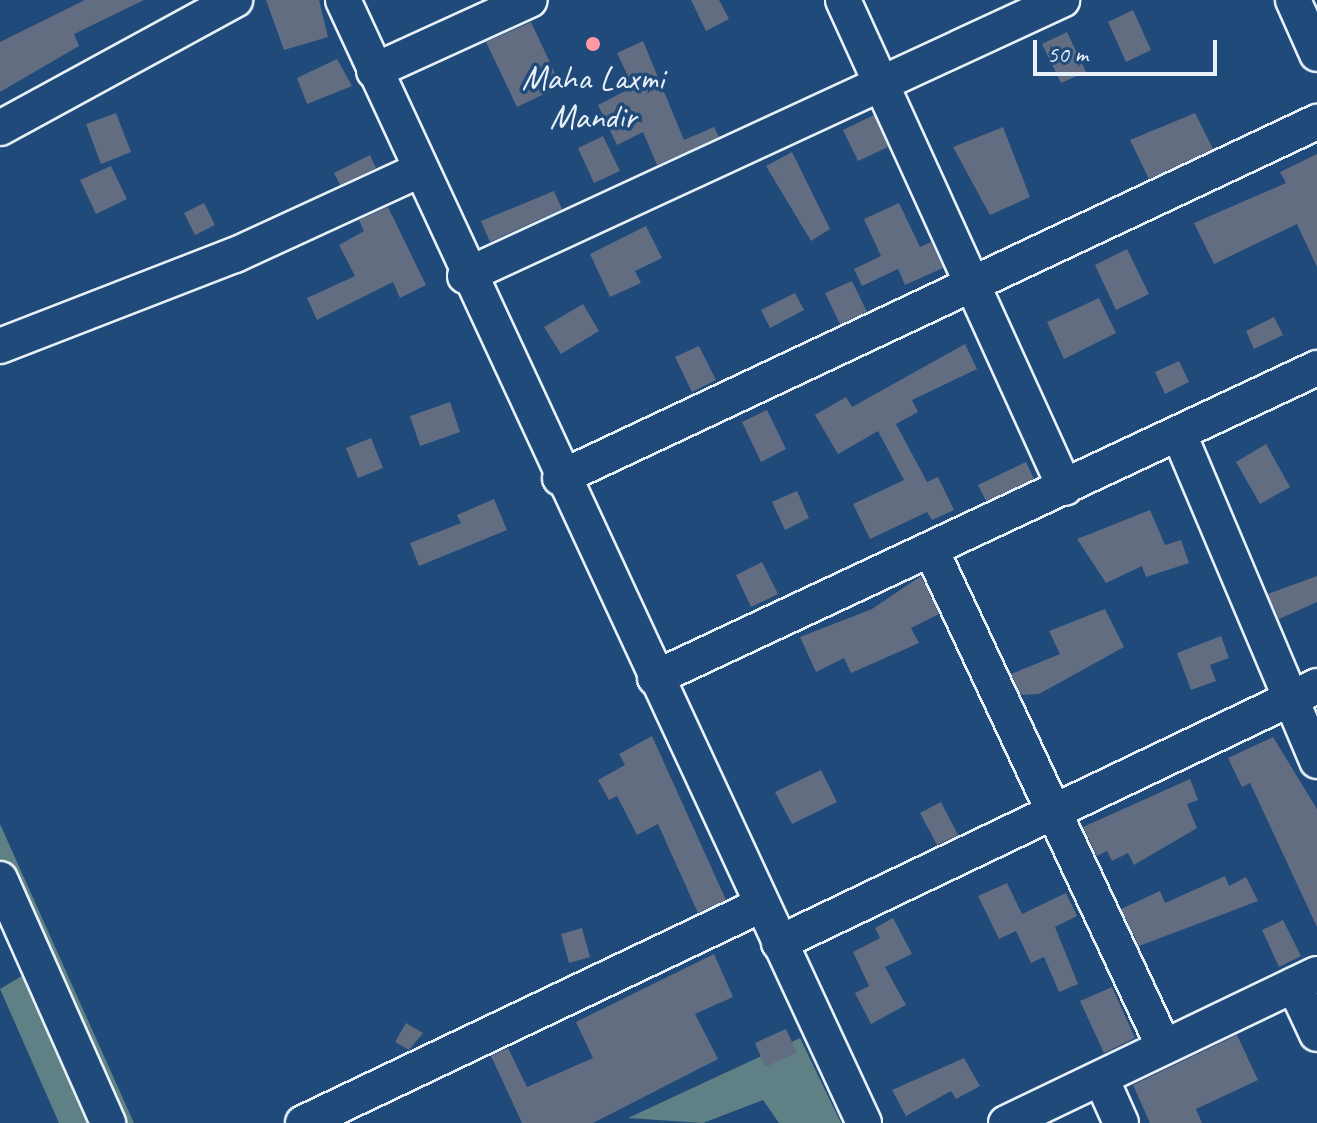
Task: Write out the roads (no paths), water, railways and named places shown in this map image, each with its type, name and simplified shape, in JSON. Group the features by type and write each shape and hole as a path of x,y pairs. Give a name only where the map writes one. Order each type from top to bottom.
{"street":[{"path":"0,128 235,0"},
{"path":"343,0 465,276 864,1123"},
{"path":"374,71 530,0"},
{"path":"843,0 1065,488"},
{"path":"465,276 883,88 1062,0"},
{"path":"1293,0 1317,54"},
{"path":"560,478 974,288 1317,122"},
{"path":"0,346 235,255 418,171"},
{"path":"655,678 1317,368"},
{"path":"1179,434 1303,692 1317,761"},
{"path":"931,550 1050,812 1164,1047"},
{"path":"779,943 1303,692"},
{"path":"0,879 108,1123"},
{"path":"303,1123 761,905"},
{"path":"1006,1123 1306,979 1317,1034"},
{"path":"1101,1078 1121,1123"}],"place":[{"name":"Maha Laxmi Mandir","path":"593,44"}]}
